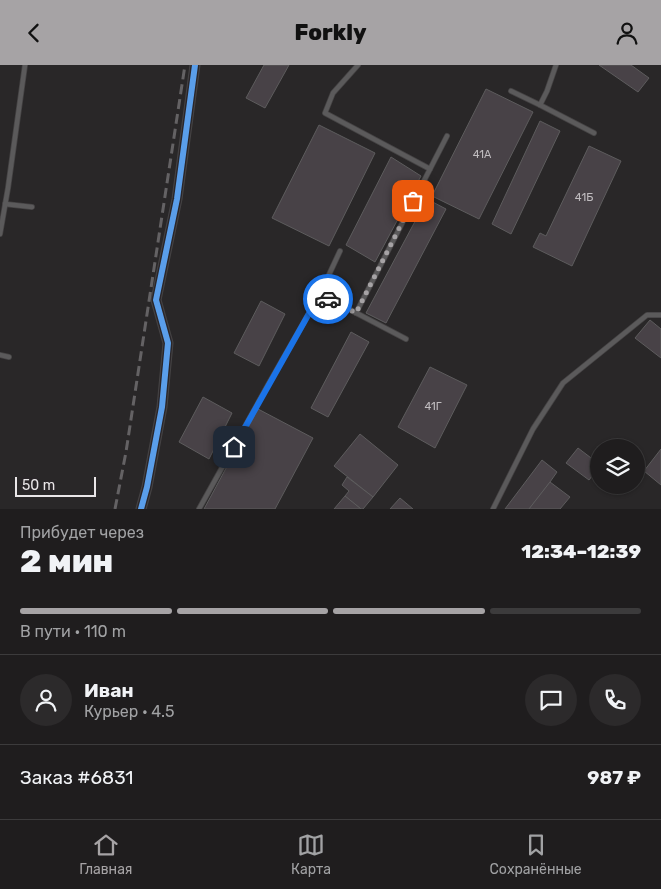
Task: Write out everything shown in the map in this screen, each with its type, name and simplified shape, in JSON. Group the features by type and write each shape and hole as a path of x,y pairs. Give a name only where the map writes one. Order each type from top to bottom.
{"street":[{"path":"141,509 162,407 168,343 156,300 177,199 195,65"}],"lane":[{"path":"0,234 25,65"},
{"path":"358,65 333,93 325,113 430,169"},
{"path":"540,105 556,65"},
{"path":"511,91 594,133"},
{"path":"356,313 447,136"},
{"path":"5,204 32,207"},
{"path":"199,509 320,294 340,251"},
{"path":"320,294 406,339"},
{"path":"493,509 533,429 563,383 647,315 661,315"},
{"path":"0,355 9,357"}],"building":[{"path":"264,65 289,65 265,108 246,98"},
{"path":"599,65 631,65 649,78 638,92"},
{"path":"486,89 533,112 479,219 432,196"},
{"path":"540,121 560,131 511,234 492,224"},
{"path":"319,125 375,153 329,246 272,218"},
{"path":"589,146 621,161 572,266 533,247 540,233 546,236"},
{"path":"391,157 421,176 375,262 346,245"},
{"path":"427,199 446,209 386,323 366,313"},
{"path":"261,301 285,314 259,366 234,353"},
{"path":"650,320 661,329 661,358 635,338"},
{"path":"351,332 369,342 328,417 311,408"},
{"path":"430,367 467,385 435,448 398,427"},
{"path":"203,397 232,413 209,459 179,442"},
{"path":"258,409 313,438 275,509 204,509"},
{"path":"360,434 398,465 373,497 334,466"},
{"path":"578,448 590,457 590,479 589,480 566,463"},
{"path":"661,449 661,485 645,472"},
{"path":"542,460 557,472 550,482 529,509 505,509"},
{"path":"347,477 373,497 363,509 345,496 349,491 342,485"},
{"path":"550,482 570,497 560,509 529,509"},
{"path":"345,496 361,509 334,509"},
{"path":"400,498 413,509 390,509"}],"railway":[{"path":"115,509 126,452 185,65"}],"cycle path":[{"path":"141,509 162,407 168,343 156,300 177,199 195,65"}],"way so far":[{"path":"328,299 356,313 413,201"}],"route":[{"path":"234,447 320,294 328,299"}]}
